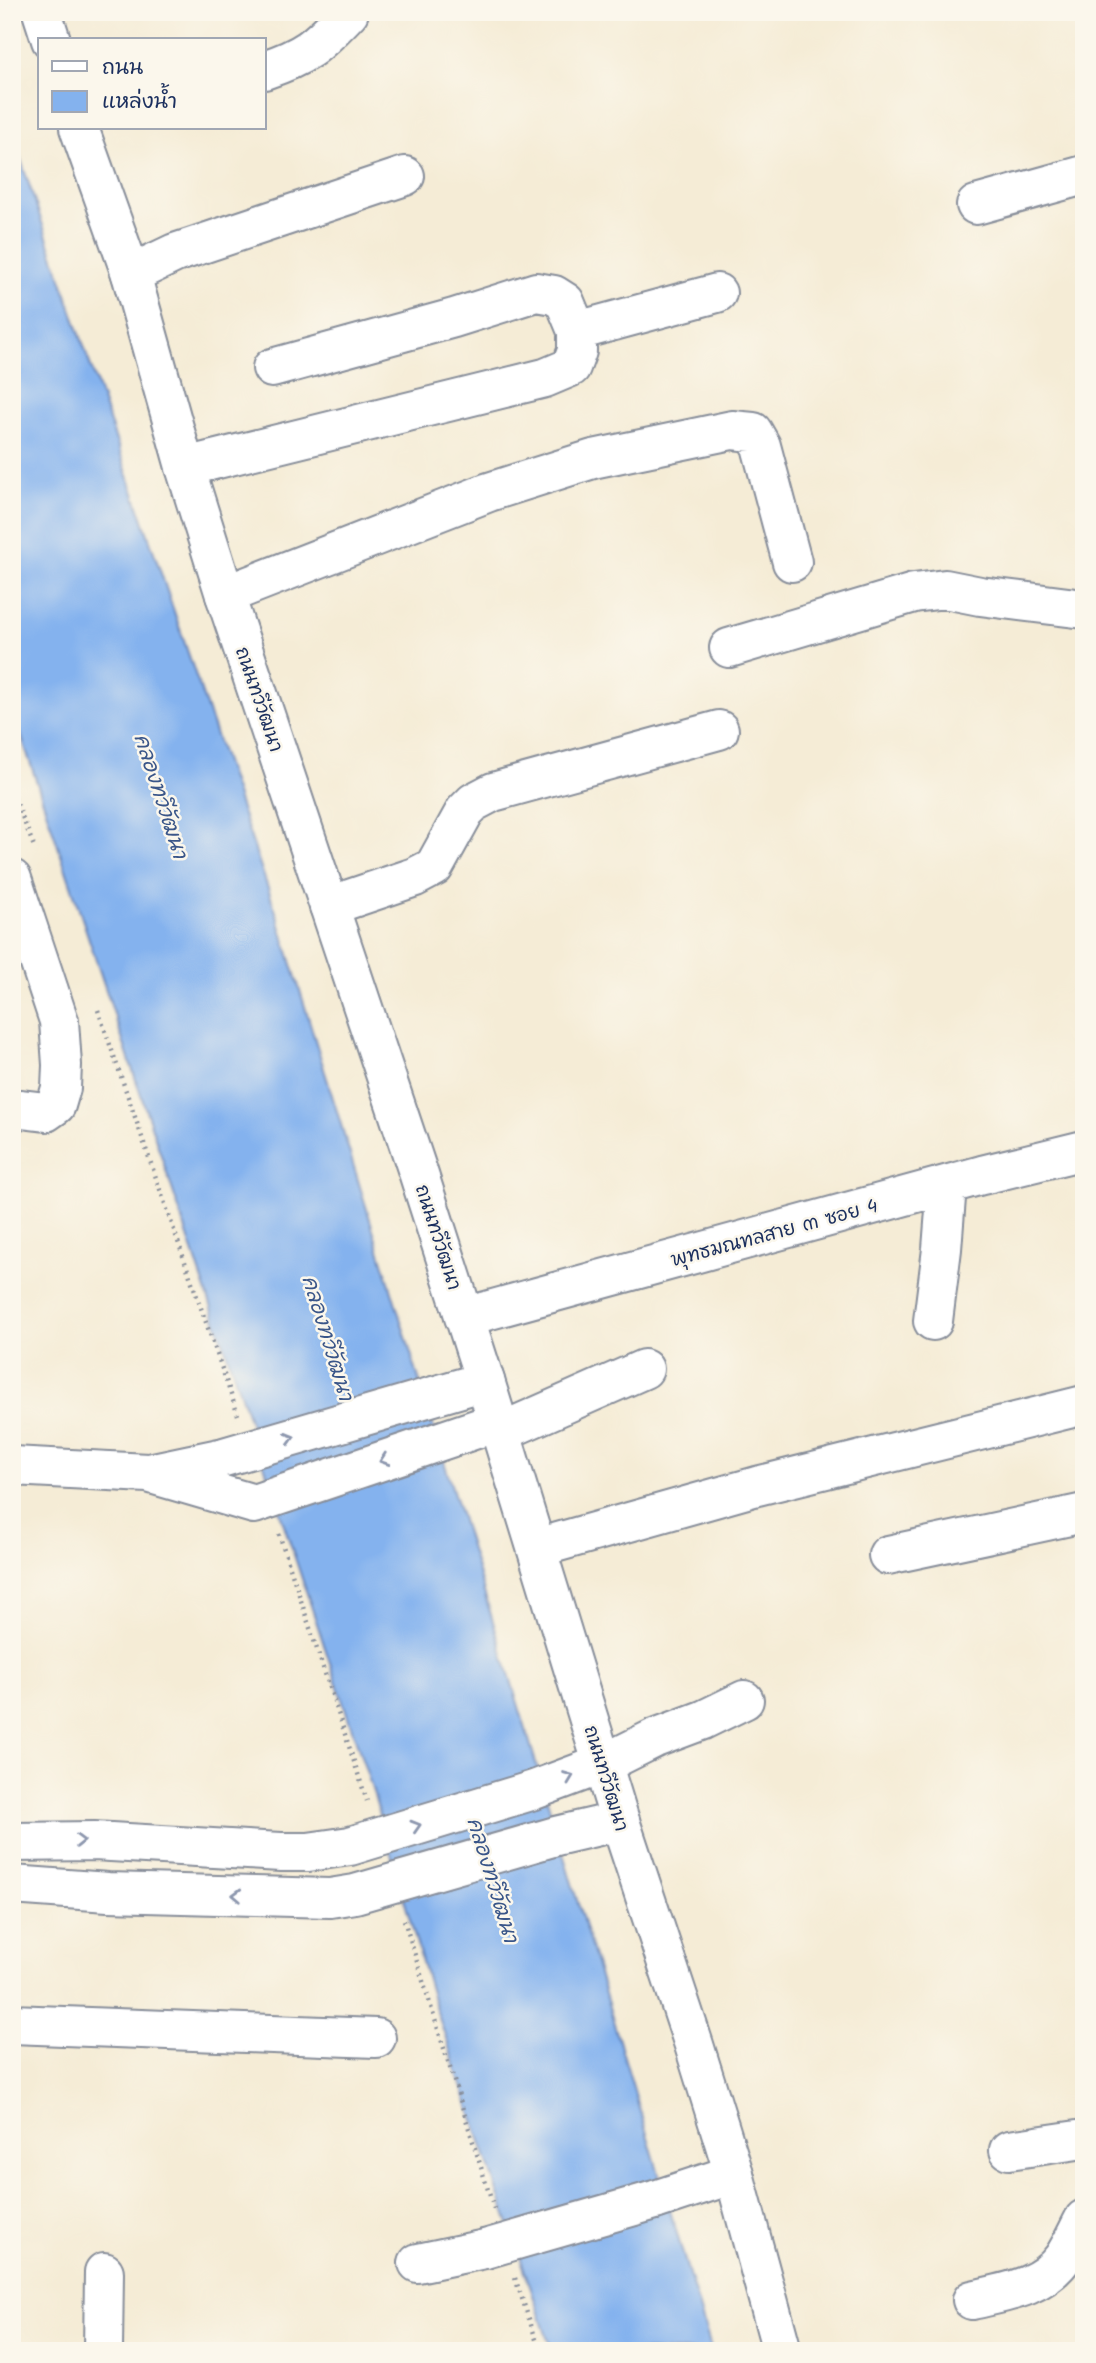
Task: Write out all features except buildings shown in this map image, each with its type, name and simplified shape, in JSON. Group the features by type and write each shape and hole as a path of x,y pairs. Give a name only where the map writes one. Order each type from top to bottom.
{"street":[{"path":"42,12 50,38"},
{"path":"266,69 293,60 313,48 349,12"},
{"name":"ถนนทวีวัฒนา","path":"80,130 131,274 185,467 225,595 485,1381 620,1821 734,2174 782,2351"},
{"path":"976,205 1084,175"},
{"path":"131,274 175,253 405,176"},
{"path":"185,467 545,378 571,367 578,351 577,331 565,302 554,295 537,292 454,318 272,368"},
{"path":"577,331 718,293"},
{"path":"225,595 489,492 593,459 732,430 753,432 761,446 792,562"},
{"path":"729,648 914,593 945,589 1084,609"},
{"path":"330,906 415,877 434,867 465,811 474,802 493,792 719,730"},
{"path":"21,1109 46,1112 56,1105 61,1088 62,1065 59,1021 25,866"},
{"name":"พุทธมณทลสาย ๓ ซอย 4","path":"464,1317 1084,1150"},
{"path":"933,1321 947,1185"},
{"path":"12,1466 148,1473 254,1504 448,1438 499,1427 645,1369"},
{"path":"148,1473 225,1457 485,1381"},
{"path":"537,1548 757,1486 1084,1405"},
{"path":"888,1555 1084,1513"},
{"path":"12,1842 94,1841 281,1852 308,1852 351,1846 534,1790 603,1764 655,1738 703,1720 744,1700"},
{"path":"12,1885 108,1892 330,1898 378,1888 556,1836 620,1821"},
{"path":"281,1852 284,1897"},
{"path":"12,2024 376,2038"},
{"path":"1009,2150 1084,2139"},
{"path":"418,2263 498,2246 734,2174"},
{"path":"972,2300 1017,2290 1044,2277 1063,2257 1084,2219"},
{"path":"103,2351 104,2272"}],"path":[{"path":"12,791 25,866"},
{"path":"96,1005 111,1043 147,1157 232,1392 240,1422"},
{"path":"279,1532 369,1805"},
{"path":"405,1924 498,2246 540,2351"}],"water":[{"name":"คลองทวีวัฒนา","path":"12,134 276,912 524,1723 712,2351 552,2351 433,2000 374,1795 12,708"}]}
